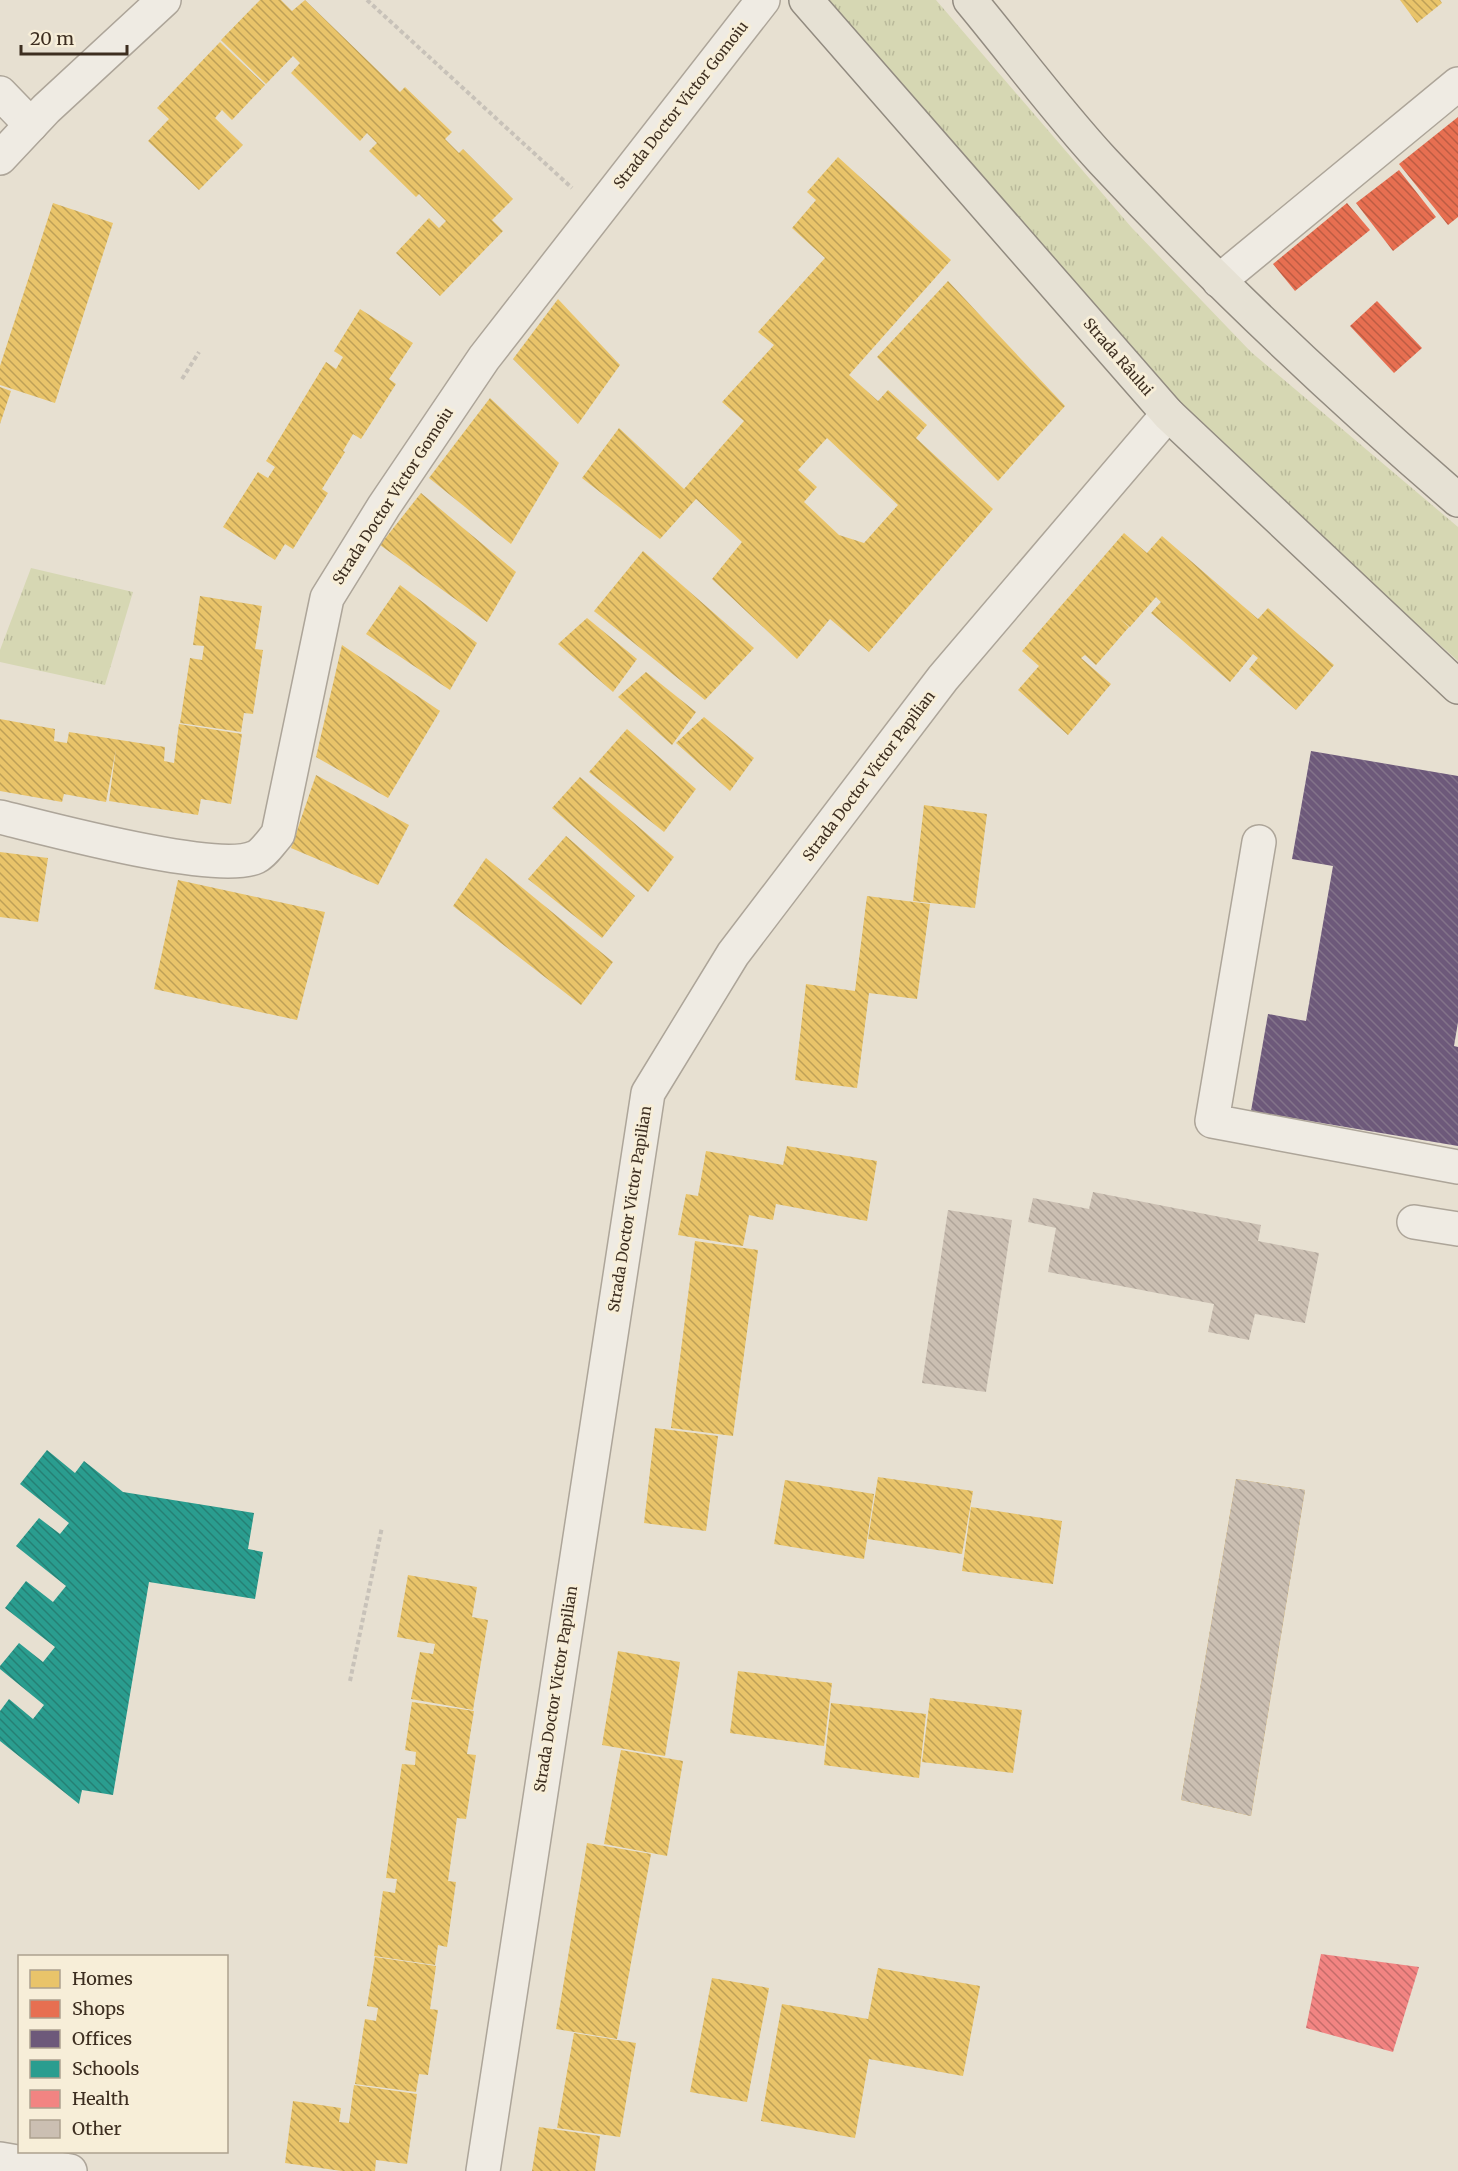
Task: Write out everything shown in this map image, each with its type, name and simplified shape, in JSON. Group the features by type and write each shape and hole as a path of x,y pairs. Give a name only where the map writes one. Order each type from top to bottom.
{"main road":[{"name":"Strada Râului","path":"806,0 1168,414 1458,687"},
{"path":"970,0 1102,159 1219,281 1358,414 1458,500"}],"street":[{"path":"0,158 31,125 164,0"},
{"name":"Strada Doctor Victor Gomoiu","path":"0,817 144,850 229,862 258,857 278,834 327,598 384,506 484,358 763,0"},
{"path":"1219,281 1458,84"},
{"path":"0,93 31,125"},
{"name":"Strada Doctor Victor Papilian","path":"483,2171 648,1094 733,954 943,678 1168,414"},
{"path":"1259,842 1212,1121 1458,1167"},
{"path":"1414,1222 1458,1229"},
{"path":"0,2159 70,2171"}],"path":[{"path":"367,0 597,211"},
{"path":"182,379 200,352"},
{"path":"350,1681 382,1527"}],"green space":[{"path":"827,0 936,0 1132,228 1251,352 1458,527 1458,661 1345,560 1175,399"},
{"path":"31,568 133,592 105,685 0,662 0,650"}],"building: Homes":[{"path":"260,0 281,0 292,11 305,0 400,92 405,87 452,132 445,139 459,153 463,149 513,199 492,220 503,231 440,296 396,253 429,218 439,228 446,221 419,194 416,197 369,151 377,143 367,133 360,141 291,73 300,63 293,56 266,84 221,40"},
{"path":"1400,0 1440,0 1442,3 1417,23"},
{"path":"220,42 265,85 232,120 222,110 215,118 243,145 199,190 148,141 169,119 157,108"},
{"path":"838,157 951,260 849,375 878,401 888,390 927,425 916,438 993,509 869,652 830,619 797,659 712,579 742,542 696,499 660,539 582,478 619,428 684,489 744,421 722,402 774,345 758,332 825,258 792,228 816,200 807,192","holes":["827,438 898,505 864,543 839,535 804,502 817,487 798,470"]},
{"path":"53,203 113,223 55,403 0,385 0,366"},
{"path":"948,281 1065,406 998,481 877,357"},
{"path":"558,299 620,365 578,424 513,359"},
{"path":"360,309 413,343 389,379 396,384 361,439 353,434 343,451 345,452 322,489 328,493 293,549 285,544 275,560 223,527 258,472 268,478 275,467 266,461 326,362 336,369 343,357 334,351"},
{"path":"0,387 11,391 0,424"},
{"path":"490,398 559,463 511,544 429,478"},
{"path":"421,493 516,572 487,622 380,545"},
{"path":"1124,533 1147,553 1162,536 1258,619 1268,608 1334,665 1296,710 1249,669 1258,658 1253,654 1230,682 1151,613 1161,602 1156,597 1130,627 1119,618 1129,627 1096,665 1085,655 1081,658 1111,684 1068,735 1018,690 1039,666 1022,651"},
{"path":"643,551 754,648 705,700 594,611"},
{"path":"400,585 477,643 450,690 366,634"},
{"path":"200,596 262,606 255,649 263,650 253,714 244,713 241,732 180,723 190,658 202,660 204,646 193,645"},
{"path":"587,618 637,659 613,692 558,644"},
{"path":"342,645 440,711 388,798 316,757"},
{"path":"646,672 696,712 672,745 618,697"},
{"path":"704,717 754,758 730,791 676,743"},
{"path":"0,719 55,729 54,741 67,743 69,732 165,747 164,761 174,763 179,724 242,734 231,804 201,799 198,815 109,801 116,749 106,802 64,794 62,802 0,791"},
{"path":"627,729 696,789 664,832 589,772"},
{"path":"316,775 409,825 378,885 291,848"},
{"path":"580,777 674,857 648,892 552,808"},
{"path":"924,805 987,814 975,908 913,901"},
{"path":"566,836 635,896 602,938 528,879"},
{"path":"0,852 48,858 38,922 0,917"},
{"path":"486,858 613,962 581,1005 453,906"},
{"path":"178,880 325,912 297,1020 154,989"},
{"path":"867,896 930,904 917,999 869,993 857,1088 795,1080 806,984 855,991"},
{"path":"787,1146 877,1161 867,1221 776,1204 773,1220 749,1215 743,1246 678,1235 686,1194 698,1196 706,1151 783,1165"},
{"path":"695,1241 758,1250 733,1436 671,1428"},
{"path":"655,1428 718,1436 706,1531 644,1523"},
{"path":"878,1477 973,1491 962,1554 868,1539"},
{"path":"1236,1479 1305,1490 1251,1816 1181,1800"},
{"path":"785,1480 874,1494 864,1559 774,1544"},
{"path":"971,1507 1062,1521 1053,1584 962,1571"},
{"path":"408,1575 477,1587 472,1617 488,1620 473,1710 411,1699 420,1652 433,1654 435,1644 397,1637"},
{"path":"618,1651 680,1662 665,1756 602,1745"},
{"path":"738,1671 832,1683 824,1746 730,1733"},
{"path":"930,1698 1022,1710 1013,1773 922,1762"},
{"path":"412,1702 474,1711 467,1754 476,1755 466,1819 457,1818 448,1881 456,1882 447,1947 438,1945 435,1965 374,1956 383,1891 395,1893 397,1879 386,1878 402,1764 415,1765 416,1752 405,1750"},
{"path":"831,1703 926,1714 919,1778 824,1765"},
{"path":"621,1750 683,1761 667,1856 604,1844"},
{"path":"587,1843 651,1854 617,2039 556,2029"},
{"path":"375,1957 436,1966 430,2009 438,2010 428,2075 419,2074 416,2092 355,2084 365,2019 376,2021 378,2008 367,2006"},
{"path":"878,1968 980,1986 963,2076 869,2059 855,2138 761,2121 782,2004 868,2019"},
{"path":"712,1978 769,1988 747,2102 690,2092"},
{"path":"574,2033 636,2043 620,2137 557,2128"},
{"path":"354,2085 417,2094 407,2164 376,2160 375,2171 342,2171 285,2163 293,2101 341,2108 339,2122 349,2123"},
{"path":"539,2127 600,2136 595,2171 532,2171"}],"building: Shops":[{"path":"1458,117 1458,217 1448,225 1399,164"},
{"path":"1399,170 1436,217 1393,251 1356,203"},
{"path":"1347,203 1370,230 1295,291 1273,264"},
{"path":"1377,301 1422,348 1394,373 1350,326"}],"building: Offices":[{"path":"1311,751 1458,776 1458,1022 1454,1046 1458,1047 1458,1146 1251,1111 1268,1014 1306,1021 1333,866 1292,859"}],"building: Schools":[{"path":"47,1450 75,1473 84,1461 123,1492 254,1513 248,1549 263,1552 255,1599 149,1582 113,1795 82,1790 79,1804 0,1741 0,1711 9,1699 33,1719 44,1705 0,1669 0,1666 19,1643 43,1662 55,1647 5,1608 26,1581 53,1602 66,1586 16,1546 39,1518 60,1534 69,1523 20,1484"}],"building: Health":[{"path":"1321,1954 1419,1967 1393,2052 1306,2028"}],"building: Other":[{"path":"1093,1192 1261,1225 1258,1241 1319,1253 1305,1323 1255,1314 1249,1340 1208,1332 1214,1304 1048,1272 1056,1228 1028,1222 1033,1198 1089,1209"},
{"path":"948,1210 1012,1220 986,1392 922,1383"},
{"path":"1236,1479 1305,1490 1251,1816 1181,1800"}]}
